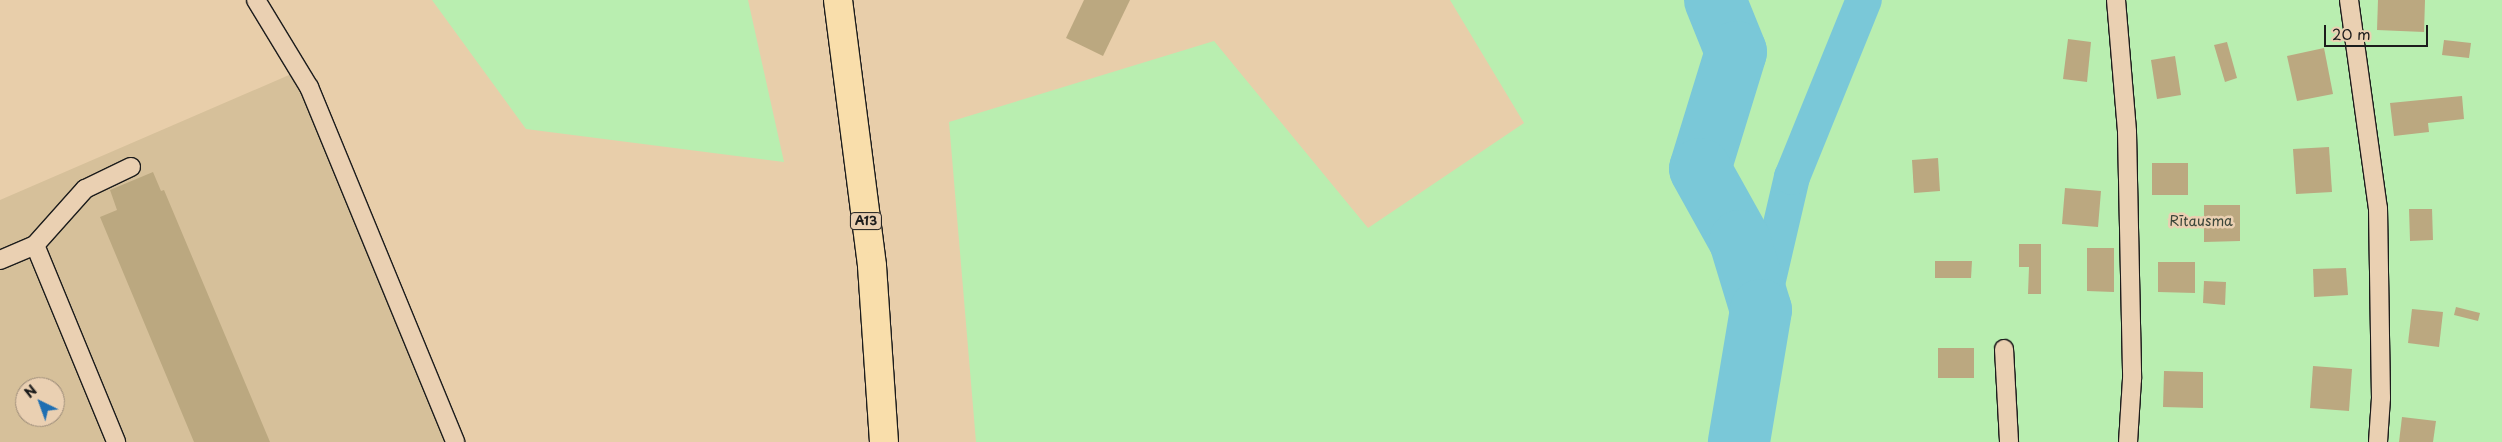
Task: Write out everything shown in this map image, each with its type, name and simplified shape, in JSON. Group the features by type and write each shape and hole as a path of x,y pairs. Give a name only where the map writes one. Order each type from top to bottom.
{"main road":[{"name":"A13","path":"838,0 872,266 884,442"}],"lane":[{"path":"256,0 309,87 455,442"},
{"path":"2116,0 2127,132 2132,379 2128,442"},
{"path":"2349,0 2378,208 2381,398 2378,442"},
{"path":"0,260 35,245 84,189 131,167"},
{"path":"35,245 116,442"},
{"path":"2004,348 2009,442"}],"shaded area":[{"path":"296,72 452,442 0,442 0,200"}],"green space":[{"path":"432,0 748,0 784,162 526,129"},
{"name":"Rītausma","path":"1450,0 2502,0 2502,442 976,442 949,122 1214,41 1368,228 1524,123"}],"building":[{"path":"1084,0 1130,0 1103,56 1066,38"},
{"path":"2378,0 2425,0 2424,32 2377,30"},
{"path":"2068,39 2091,42 2087,82 2063,79"},
{"path":"2444,40 2471,43 2469,58 2442,55"},
{"path":"2227,42 2237,78 2225,82 2214,45"},
{"path":"2324,48 2333,94 2297,101 2287,56"},
{"path":"2175,56 2181,95 2157,99 2151,60"},
{"path":"2462,96 2464,119 2428,123 2429,132 2394,136 2390,103"},
{"path":"2329,147 2332,192 2296,194 2293,149"},
{"path":"1938,158 1940,191 1914,193 1912,160"},
{"path":"2152,163 2188,163 2188,195 2152,195"},
{"path":"153,172 161,191 164,190 270,442 194,442 100,217 117,210 110,190"},
{"path":"2065,188 2101,191 2098,227 2062,224"},
{"path":"2204,205 2240,205 2240,241 2204,242"},
{"path":"2409,209 2432,209 2433,240 2410,241"},
{"path":"2019,244 2041,244 2041,294 2028,294 2029,267 2019,267"},
{"path":"2087,248 2114,248 2114,292 2087,291"},
{"path":"1935,261 1972,261 1971,278 1935,278"},
{"path":"2158,262 2195,262 2195,293 2158,292"},
{"path":"2346,268 2348,295 2314,297 2313,269"},
{"path":"2204,281 2226,282 2225,305 2203,303"},
{"path":"2456,307 2480,313 2478,321 2454,315"},
{"path":"2412,309 2443,312 2439,347 2408,343"},
{"path":"1938,348 1974,348 1974,378 1938,378"},
{"path":"2313,366 2352,369 2349,411 2310,408"},
{"path":"2164,371 2203,372 2203,408 2163,407"},
{"path":"2402,417 2436,421 2433,442 2399,442"}],"waterway":[{"path":"1715,0 1736,52 1700,169 1740,241 1761,310 1739,442"},
{"path":"1761,310 1792,177 1864,0"}]}
